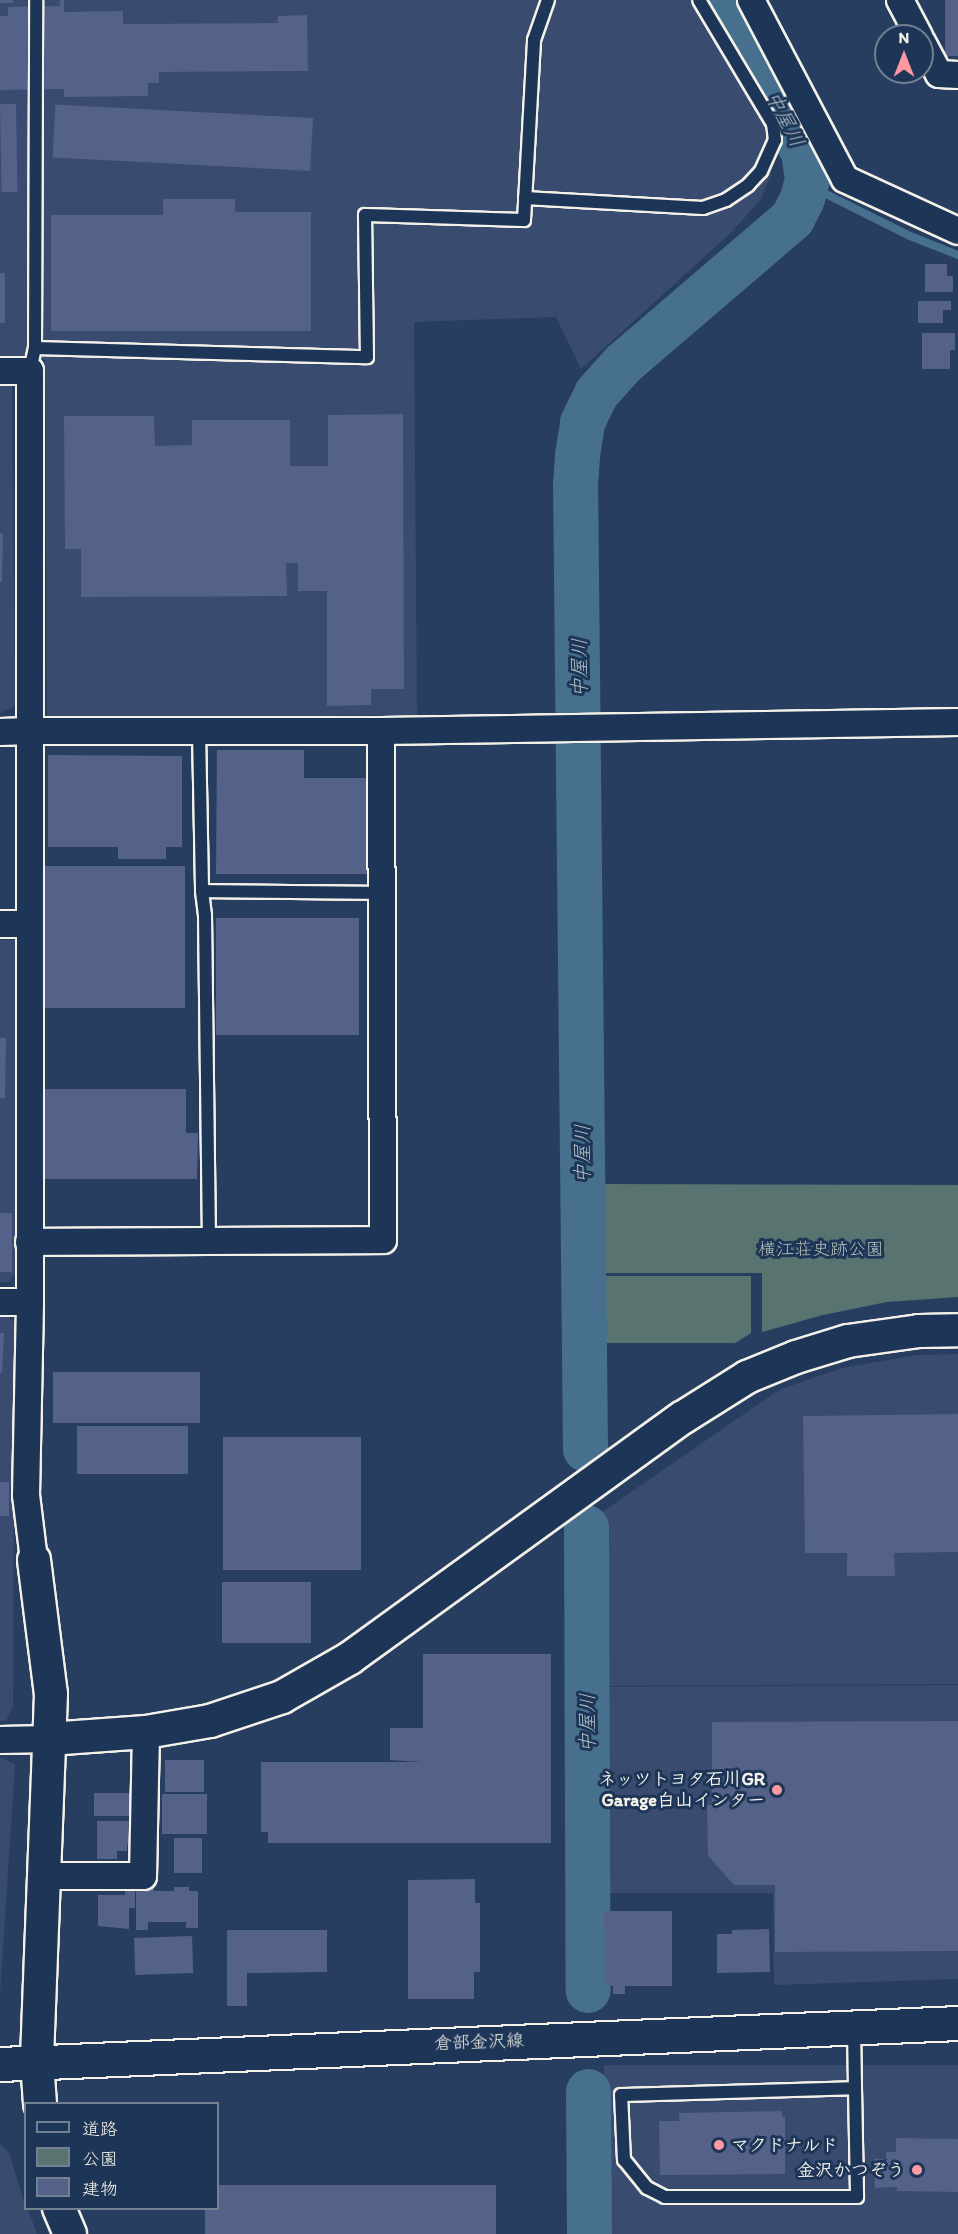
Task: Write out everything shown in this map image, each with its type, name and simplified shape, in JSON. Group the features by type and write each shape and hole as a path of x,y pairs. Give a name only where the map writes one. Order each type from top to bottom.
{"main road":[{"name":"倉部金沢線","path":"0,2064 854,2025 958,2023"}],"street":[{"path":"751,0 845,179 958,231"},
{"path":"900,0 913,24"},
{"path":"934,65 939,74 958,75"},
{"path":"0,371 33,360 30,731 30,1302 26,1495 51,1695 37,2062 40,2102"},
{"path":"0,732 381,731 958,723"},
{"path":"29,1242 383,1240 381,731"},
{"path":"0,924 30,924"},
{"path":"0,1302 30,1302"},
{"path":"0,1740 146,1732 210,1721 282,1697 340,1664 682,1418 747,1377 796,1357 848,1341 919,1331 958,1330"},
{"path":"43,1876 143,1876 146,1732"},
{"path":"60,2210 70,2234"}],"lane":[{"path":"36,0 33,360 367,357 365,215 524,220 534,40 548,0"},
{"path":"525,198 703,208 726,200 748,185 761,171 775,140 773,124 699,0"},
{"path":"199,731 202,891 205,915 209,1241"},
{"path":"202,891 381,893"},
{"path":"854,2025 857,2197 665,2197 647,2188 624,2160 621,2095 855,2088"}],"shaded area":[{"path":"0,0 703,0 771,131 771,176 760,200 734,230 581,369 556,317 414,322 417,715 47,718 45,360 0,360"},
{"path":"0,386 12,386 15,706 0,713"},
{"path":"0,940 15,940 17,1270 9,1282 0,1282"},
{"path":"0,1314 5,1314 15,1323 13,1706 6,1721 0,1721"},
{"path":"958,1354 958,1684 594,1686 595,1517 779,1390 842,1368 917,1355"},
{"name":"ネッツトヨタ石川GR Garage白山インター","path":"958,1685 958,1979 774,1985 773,1893 598,1893 594,1687"},
{"path":"0,1757 15,1764 0,1994"},
{"path":"604,2065 958,2065 958,2234 604,2234"},
{"path":"0,2144 9,2153 24,2202 24,2210 28,2210 37,2234 0,2234"}],"green space":[{"name":"横江荘史跡公園","path":"601,1184 958,1185 958,1297 887,1302 823,1315 762,1332 762,1273 601,1273"},
{"path":"601,1276 751,1276 751,1333 735,1343 601,1343"}],"building":[{"path":"0,0 13,0 13,3 0,3"},
{"path":"60,0 64,0 64,12 123,11 123,24 278,23 278,16 307,15 308,71 159,72 159,83 148,83 148,96 64,97 64,89 0,90 0,16 8,16 8,7 60,6"},
{"path":"945,0 958,0 958,56 945,56"},
{"path":"0,104 16,104 18,192 2,192"},
{"path":"55,104 313,118 310,171 53,157"},
{"path":"163,199 235,199 235,212 311,212 311,331 51,331 51,215 163,215"},
{"path":"925,264 947,264 947,276 953,276 953,292 925,292"},
{"path":"0,273 5,273 5,323 0,323"},
{"path":"918,301 951,301 951,310 943,310 943,323 918,323"},
{"path":"922,333 955,333 955,350 950,350 950,369 922,369"},
{"path":"403,414 404,689 371,689 371,705 327,706 327,591 298,591 298,563 286,563 287,596 81,597 81,549 65,549 64,416 154,416 155,446 192,445 192,420 290,420 290,466 328,466 328,415"},
{"path":"0,533 3,533 2,582 0,582"},
{"path":"217,750 304,750 304,778 369,778 368,874 216,874"},
{"path":"48,755 182,756 182,847 166,847 166,859 118,859 118,847 48,847"},
{"path":"42,866 185,866 185,1008 42,1008"},
{"path":"216,918 359,918 359,1035 216,1035"},
{"path":"0,1038 6,1038 5,1098 0,1098"},
{"path":"45,1089 186,1089 186,1133 198,1133 197,1179 44,1179"},
{"path":"0,1213 12,1213 12,1272 0,1272"},
{"path":"0,1333 4,1333 2,1373 0,1373"},
{"path":"53,1372 200,1372 200,1423 53,1423"},
{"path":"958,1414 958,1552 894,1553 895,1576 847,1576 847,1553 805,1553 803,1416"},
{"path":"77,1426 188,1426 188,1474 77,1474"},
{"path":"223,1437 361,1437 361,1570 223,1570"},
{"path":"0,1482 9,1482 9,1516 0,1516"},
{"path":"222,1582 311,1582 311,1643 222,1643"},
{"path":"423,1654 551,1654 551,1843 268,1843 268,1832 261,1832 261,1762 423,1762 390,1760 390,1728 423,1728"},
{"path":"958,1721 958,1951 775,1952 775,1885 734,1885 708,1856 707,1805 712,1805 712,1722"},
{"path":"165,1760 204,1760 204,1792 165,1792"},
{"path":"94,1793 130,1793 130,1816 94,1816"},
{"path":"162,1794 207,1794 207,1834 162,1834"},
{"path":"97,1821 134,1821 134,1844 127,1844 127,1851 117,1851 117,1859 97,1859"},
{"path":"174,1838 202,1838 202,1873 174,1873"},
{"path":"475,1879 475,1903 480,1903 480,1972 474,1972 474,1999 408,1999 408,1880"},
{"path":"136,1887 154,1887 154,1891 174,1891 174,1887 189,1887 189,1891 198,1891 198,1928 186,1928 186,1922 148,1922 148,1930 136,1930"},
{"path":"125,1891 135,1891 135,1908 129,1908 129,1929 98,1926 98,1895 125,1895"},
{"path":"604,1911 672,1911 672,1986 625,1986 625,1994 613,1994 613,1986 605,1986"},
{"path":"769,1929 770,1972 717,1973 717,1934 732,1934 732,1930"},
{"path":"227,1930 327,1930 327,1972 247,1973 247,2006 227,2006"},
{"path":"192,1936 193,1973 135,1975 134,1938"},
{"path":"782,2111 782,2117 785,2117 785,2174 660,2175 659,2121 679,2121 679,2113"},
{"path":"896,2138 958,2139 958,2192 897,2191 897,2187 875,2188 874,2159 886,2159 886,2152 896,2152"},
{"path":"219,2185 496,2185 496,2234 205,2234 205,2210 219,2210"}],"waterway":[{"name":"中屋川","path":"585,1449 575,485 577,455 582,422 596,393 623,363 792,218 802,198 807,179 803,152 724,0"},
{"name":"中屋川","path":"807,179 812,184"},
{"path":"822,192 910,236 958,255"},
{"name":"中屋川","path":"586,1527 588,1990"},
{"name":"中屋川","path":"588,2091 589,2234"}],"place":[{"name":"ネッツトヨタ石川GR Garage白山インター","path":"777,1790"},
{"name":"マクドナルド","path":"719,2145"},
{"name":"金沢かつぞう","path":"917,2170"}]}
